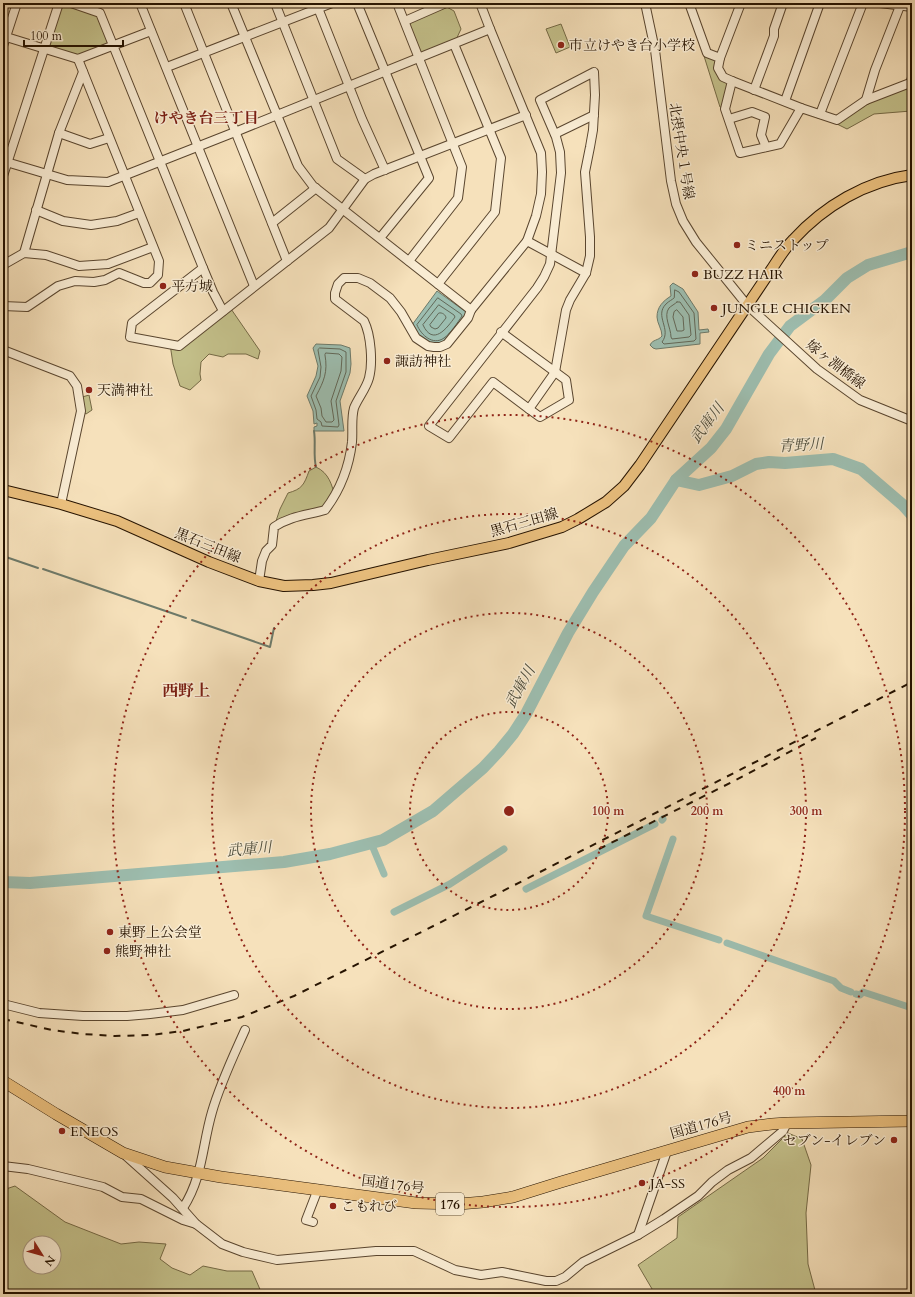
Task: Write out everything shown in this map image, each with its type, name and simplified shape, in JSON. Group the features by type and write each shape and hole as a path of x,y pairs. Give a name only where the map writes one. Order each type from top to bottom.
{"highway":[{"name":"国道176号","path":"3,1081 123,1153 165,1168 416,1203 459,1204 513,1197 748,1127 787,1123 912,1121"}],"main road":[{"name":"黒石三田線","path":"3,490 61,504 116,521 209,562 259,580 284,586 331,584 428,560 508,543 562,527 606,502 624,486 751,309 792,241 805,227 837,202 878,182 912,175"}],"street":[{"path":"3,46 17,3"},
{"path":"3,176 5,161 59,3"},
{"path":"71,3 100,12 203,268 223,311"},
{"path":"140,3 199,146 254,286"},
{"path":"184,3 287,261"},
{"path":"231,3 298,166 316,188 471,310"},
{"path":"275,3 337,159 365,179"},
{"path":"167,67 283,22 317,6 332,3"},
{"path":"357,3 429,178 380,238"},
{"path":"397,3 462,166 458,198 409,261"},
{"path":"405,21 446,3"},
{"path":"259,580 262,561 266,551 272,544 274,527 296,516 325,510 335,497 344,476 352,443 352,420 354,408 369,378 372,355 364,321 335,299 338,284 344,278 351,277 370,283 390,298 401,312 416,338 428,346 440,347 447,344 468,318 471,310 527,241 536,216 541,194 541,153 480,3"},
{"name":"北摂中央１号線","path":"645,3 655,50 670,180 676,204 683,221 696,242 751,309"},
{"path":"689,3 707,53 720,58"},
{"path":"741,3 720,58 718,68 723,77 732,81 801,108 837,120 866,100 910,83 912,78"},
{"path":"754,90 774,36 774,29 783,3"},
{"path":"785,101 820,3"},
{"path":"820,114 863,3"},
{"path":"880,3 912,7"},
{"path":"317,6 385,170"},
{"path":"866,100 875,70 900,6"},
{"path":"5,161 66,180 108,182 490,29"},
{"path":"5,36 78,59 152,31"},
{"path":"438,284 495,212 501,158 454,44"},
{"path":"3,306 26,307 58,286 75,281 94,282 105,280 119,273 150,284 158,275 159,261 78,59"},
{"path":"24,253 59,133 83,72"},
{"path":"501,332 555,372 566,380 570,400 540,417 529,409 493,382 449,438 429,426 501,332 544,277 552,255 561,173 559,144 540,100 594,72 594,115 590,147 584,172 590,237 590,256 586,273 566,310 555,372 529,409"},
{"path":"732,81 725,110 740,153 780,144 801,108"},
{"path":"729,119 752,112 765,117 760,135 766,147"},
{"path":"203,268 132,323 130,337 179,346 329,228 344,210 365,179 526,115"},
{"path":"555,134 594,115"},
{"path":"59,133 90,144 109,138"},
{"path":"272,223 316,188"},
{"path":"36,210 63,221 91,225 117,222 139,213"},
{"path":"527,241 586,273"},
{"path":"3,265 24,253 46,255 79,266 108,264 153,247"},
{"name":"嫁ヶ淵橋線","path":"751,309 817,369 860,400 912,421"},
{"path":"3,350 70,376 77,386 81,411 61,504"},
{"path":"3,1004 39,1013 83,1016 127,1016 183,1010 234,995"},
{"path":"183,1208 190,1198 199,1173 212,1113 226,1072 245,1030"},
{"path":"123,1153 148,1174 183,1208 196,1224 222,1244 243,1252 277,1260 376,1250 414,1251 455,1270 481,1275 502,1272 556,1281 565,1277 583,1262 638,1235 698,1196 712,1182 728,1170 751,1158 783,1131 787,1123"},
{"path":"638,1235 667,1151"},
{"path":"3,1166 28,1169 103,1187 122,1197 141,1199 183,1220 196,1224"},
{"path":"313,1222 306,1220 318,1189"}],"shaded area":[{"path":"59,3 71,3 100,13 113,46 78,59 44,49"},
{"path":"443,5 454,11 461,29 454,44 419,58 405,21"},
{"path":"561,24 570,47 556,53 546,29"},
{"path":"706,55 717,59 731,82 724,109 720,107 704,56"},
{"path":"912,85 911,111 874,114 847,129 837,124 869,103"},
{"path":"229,306 260,351 258,359 246,354 228,354 223,357 209,354 201,362 201,380 190,390 180,386 173,364 170,344 179,346"},
{"path":"89,395 92,410 86,414 81,411 79,398"},
{"path":"316,467 327,476 335,497 325,510 274,527 280,509 288,493 302,486 309,471"},
{"path":"788,1133 802,1139 811,1165 806,1213 808,1264 816,1294 655,1294 638,1265 677,1238 678,1217 763,1158"},
{"path":"15,1186 65,1222 121,1244 139,1242 166,1244 160,1259 172,1268 190,1275 203,1266 227,1271 252,1271 262,1294 3,1294 3,1190"}],"water":[{"path":"673,283 683,289 698,312 699,330 708,329 709,332 700,333 700,344 656,349 650,345 662,336 657,319 657,313 663,302 671,296 670,286"},
{"path":"437,291 466,312 466,317 447,341 439,345 430,344 420,337 412,325"},
{"path":"316,344 341,345 350,348 350,373 340,401 344,431 314,431 314,427 317,426 317,423 314,424 313,411 307,396 316,376 318,366 313,348"}],"waterway":[{"name":"武庫川","path":"3,882 30,883 284,862 330,854 383,840 433,811 483,768 513,734 526,714 568,633 624,546 651,518 676,480 711,448 726,429 769,354 790,326 825,300 847,278 868,265 912,252"},
{"path":"314,431 316,467"},
{"name":"青野川","path":"676,480 699,485 732,476 756,464 833,459 861,469 903,505 912,515"},
{"path":"3,556 38,568"},
{"path":"43,569 186,618"},
{"path":"192,620 270,647 274,628"},
{"path":"526,889 655,824"},
{"path":"673,839 646,916 719,940"},
{"path":"371,843 384,874"},
{"path":"394,912 450,884 504,849"},
{"path":"727,943 834,981 841,988 851,992"},
{"path":"856,994 860,995 863,992 912,1008"}],"railway":[{"path":"3,1019 52,1030 115,1036 151,1035 183,1031 242,1017 294,996 912,682"},
{"path":"599,849 816,738"}],"place":[{"name":"市立けやき台小学校","path":"561,45"},
{"name":"ミニストップ","path":"737,245"},
{"name":"BUZZ HAIR","path":"695,274"},
{"name":"平方城","path":"163,286"},
{"name":"JUNGLE CHICKEN","path":"714,308"},
{"name":"諏訪神社","path":"387,361"},
{"name":"天満神社","path":"89,390"},
{"name":"東野上公会堂","path":"110,932"},
{"name":"熊野神社","path":"107,951"},
{"name":"ENEOS","path":"62,1131"},
{"name":"セブン-イレブン","path":"894,1140"},
{"name":"JA-SS","path":"642,1183"},
{"name":"こもれび","path":"333,1206"}],"district":[{"name":"けやき台三丁目","path":"206,118"},
{"name":"西野上","path":"186,690"}]}
